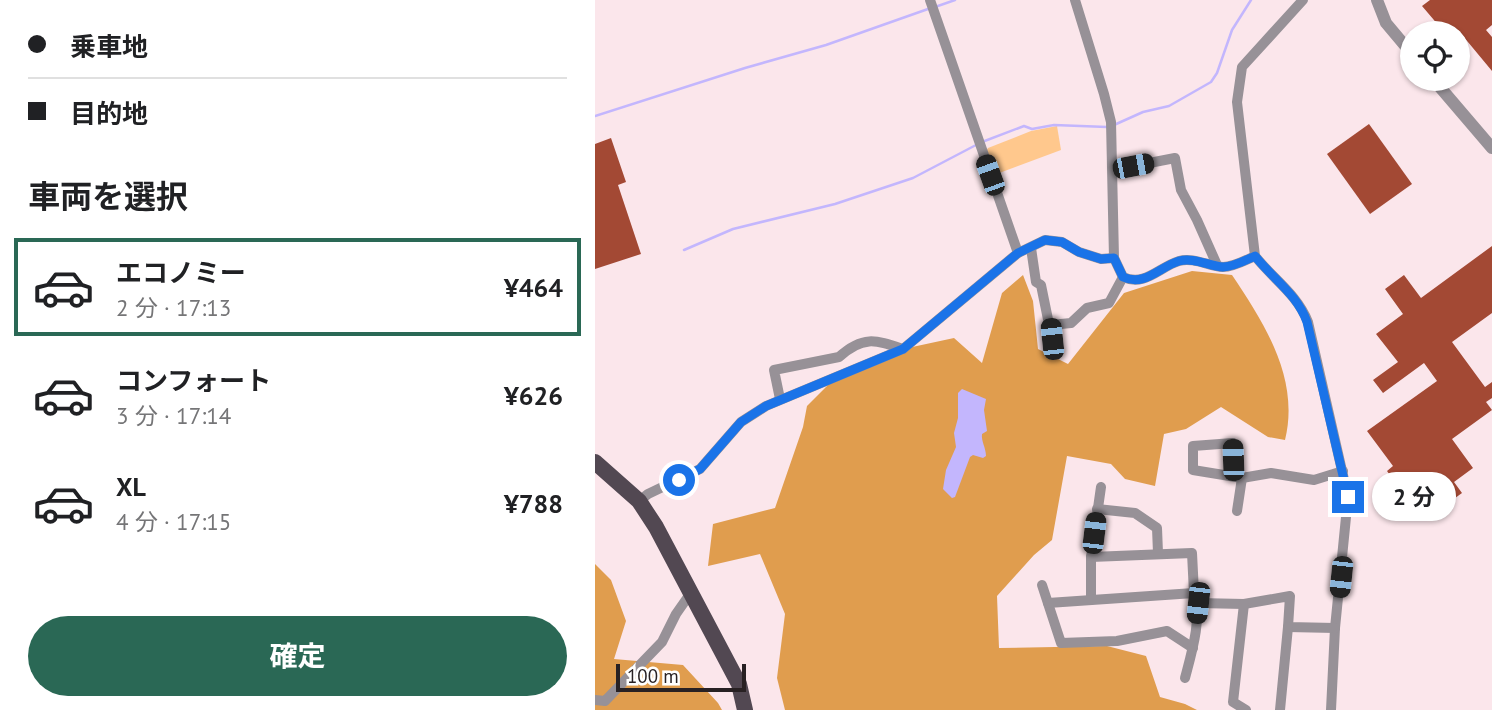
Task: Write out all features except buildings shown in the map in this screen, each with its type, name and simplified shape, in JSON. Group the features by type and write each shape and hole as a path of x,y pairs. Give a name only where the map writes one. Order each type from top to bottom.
{"main road":[{"path":"595,462 639,501 656,527 739,684 745,710"}],"street":[{"path":"930,0 1018,253"},
{"path":"1075,0 1111,122 1114,258 1123,277 1132,281 1142,280 1180,261 1226,267 1255,256"},
{"path":"1303,0 1243,67 1237,102 1255,256 1269,274 1288,290 1302,309 1348,497 1335,628 1331,710"},
{"path":"1377,0 1386,23 1400,40"},
{"path":"1443,91 1492,148"},
{"path":"1113,170 1174,158 1181,190 1217,265"},
{"path":"639,501 700,469 741,422 780,399 903,349 1018,253 1045,240 1062,242 1079,252 1101,259 1114,258"},
{"path":"1031,248 1033,270 1036,282 1041,285 1052,339"},
{"path":"1051,325 1071,323 1087,308 1109,303 1123,277"},
{"path":"780,399 774,370 839,357 847,349 872,339 903,349"},
{"path":"1237,511 1238,477 1233,443 1193,446 1193,470 1238,477 1271,473 1314,480 1343,471"},
{"path":"1091,600 1091,557 1101,487"},
{"path":"1097,509 1135,513 1157,528 1158,553"},
{"path":"1091,557 1192,553 1196,598 1193,648 1185,678"},
{"path":"1042,584 1061,643 1117,641 1167,631 1193,648"},
{"path":"595,700 605,701 663,642 675,614 690,594"},
{"path":"1048,603 1196,598 1244,604 1290,596 1280,710"},
{"path":"1244,604 1233,702 1246,710"},
{"path":"1288,627 1335,628"}],"shaded area":[{"path":"1057,126 1061,150 994,175 986,151 988,148 1031,131"},
{"path":"1192,271 1232,275 1256,313 1284,374 1288,395 1285,440 1268,437 1221,407 1186,429 1164,434 1155,486 1125,479 1111,464 1067,456 1052,540 1034,555 997,596 999,648 1107,646 1146,656 1160,697 1197,710 785,710 777,678 785,614 760,554 708,566 713,524 775,508 803,427 807,406 835,378 903,349 954,338 982,363 1002,293 1023,275 1033,301 1038,349 1068,364 1124,293"},
{"path":"962,389 986,399 984,410 987,431 982,437 986,456 970,457 955,497 952,498 943,489 946,470 956,447 954,433 958,418 958,393"},
{"path":"595,564 611,580 626,621 614,659 683,665 722,710 595,710"}],"waterway":[{"path":"935,7 955,0"},
{"path":"1114,125 1143,112 1169,106 1211,82 1217,73 1232,30 1251,0"},
{"path":"595,116 826,45 928,9"},
{"path":"982,142 1024,126 1032,129 1054,125 1107,127"},
{"path":"684,250 733,229 835,204 913,178 976,145"}],"route":[{"path":"679,480 700,469 747,418 780,399 903,349 1018,253 1045,240 1062,242 1079,252 1101,259 1114,258 1123,277 1132,281 1142,280 1180,261 1226,267 1255,256 1269,274 1288,290 1302,309 1348,497"}]}
